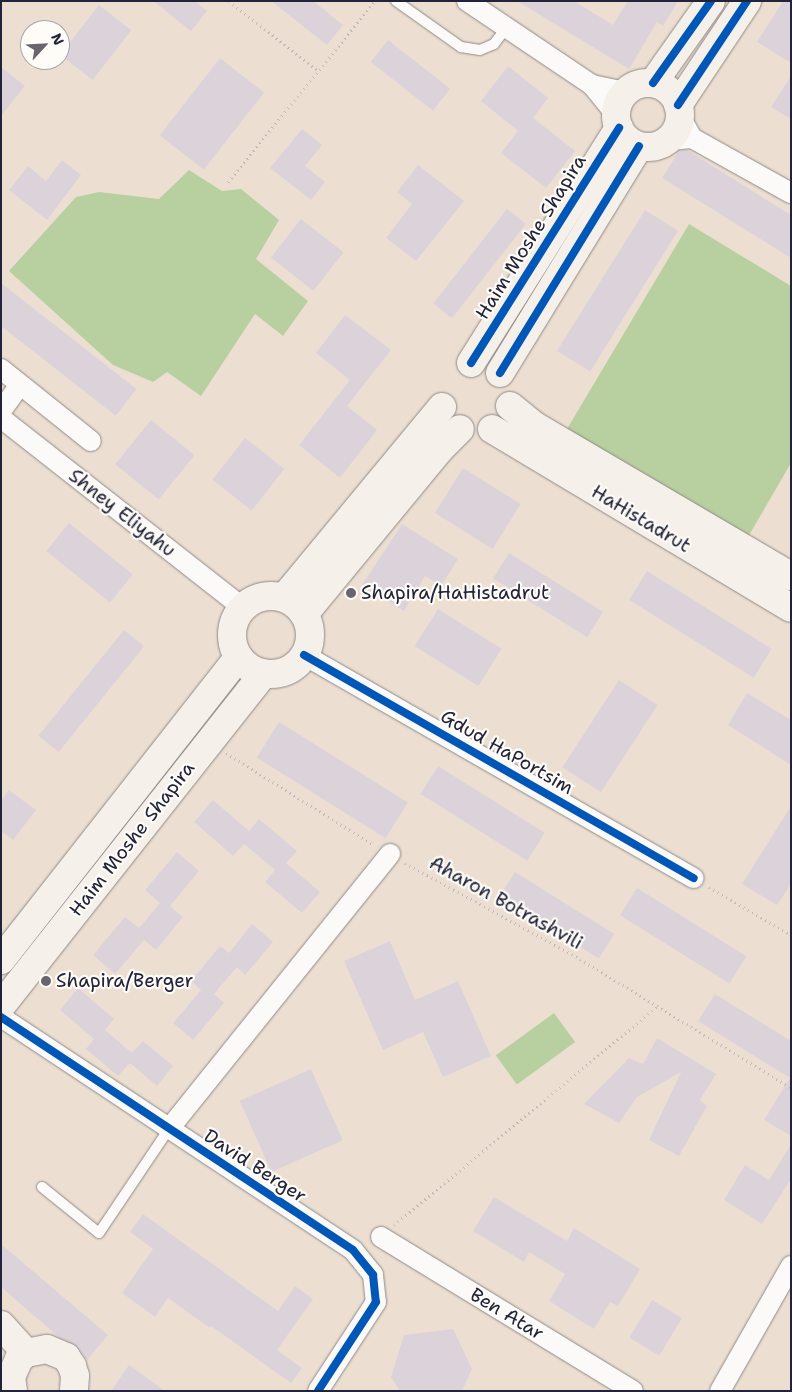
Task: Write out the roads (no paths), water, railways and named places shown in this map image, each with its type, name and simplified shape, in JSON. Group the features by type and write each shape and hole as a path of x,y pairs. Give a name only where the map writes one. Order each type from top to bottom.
{"street":[{"path":"467,1 592,84 604,89 620,112 631,142 639,146 650,147 680,125 747,1"},
{"path":"653,83 711,1"},
{"path":"620,112 639,84 653,83 668,90 680,125 791,193"},
{"name":"Haim Moshe Shapira","path":"294,606 452,382 620,112"},
{"path":"500,373 639,146"},
{"path":"492,367 500,373 507,383 510,394 510,406 506,416 492,429 471,432 460,429 452,423 452,382 492,367"},
{"path":"1,369 91,441"},
{"path":"1,411 20,384"},
{"name":"HaHistadrut","path":"510,406 534,426 791,576"},
{"name":"Shney Eliyahu","path":"1,418 242,607"},
{"path":"294,606 460,429"},
{"name":"HaHistadrut","path":"492,429 791,608"},
{"path":"273,595 294,606 310,634 304,654 297,664 287,670 276,673 264,673 250,668 239,657 232,637 232,626 242,607 262,596 273,595"},
{"name":"Gdud HaPortsim","path":"304,654 694,878"},
{"name":"Haim Moshe Shapira","path":"1,960 239,657"},
{"name":"Haim Moshe Shapira","path":"1,1006 264,673"},
{"path":"169,1129 390,854"},
{"name":"David Berger","path":"1,1017 353,1250 373,1275 376,1302 318,1391"},
{"name":"Ben Atar","path":"381,1237 633,1391"},
{"path":"720,1391 791,1266"},
{"path":"1,1325 26,1353"},
{"path":"13,1391 11,1377 14,1368 26,1353 47,1349 66,1357 72,1366 76,1389"}],"lane":[{"path":"396,1 461,47 480,50 494,44 507,27"},
{"path":"42,1187 99,1233 169,1129"}],"place":[{"name":"Shapira/HaHistadrut","path":"351,593"},
{"name":"Shapira/Berger","path":"46,981"}]}
